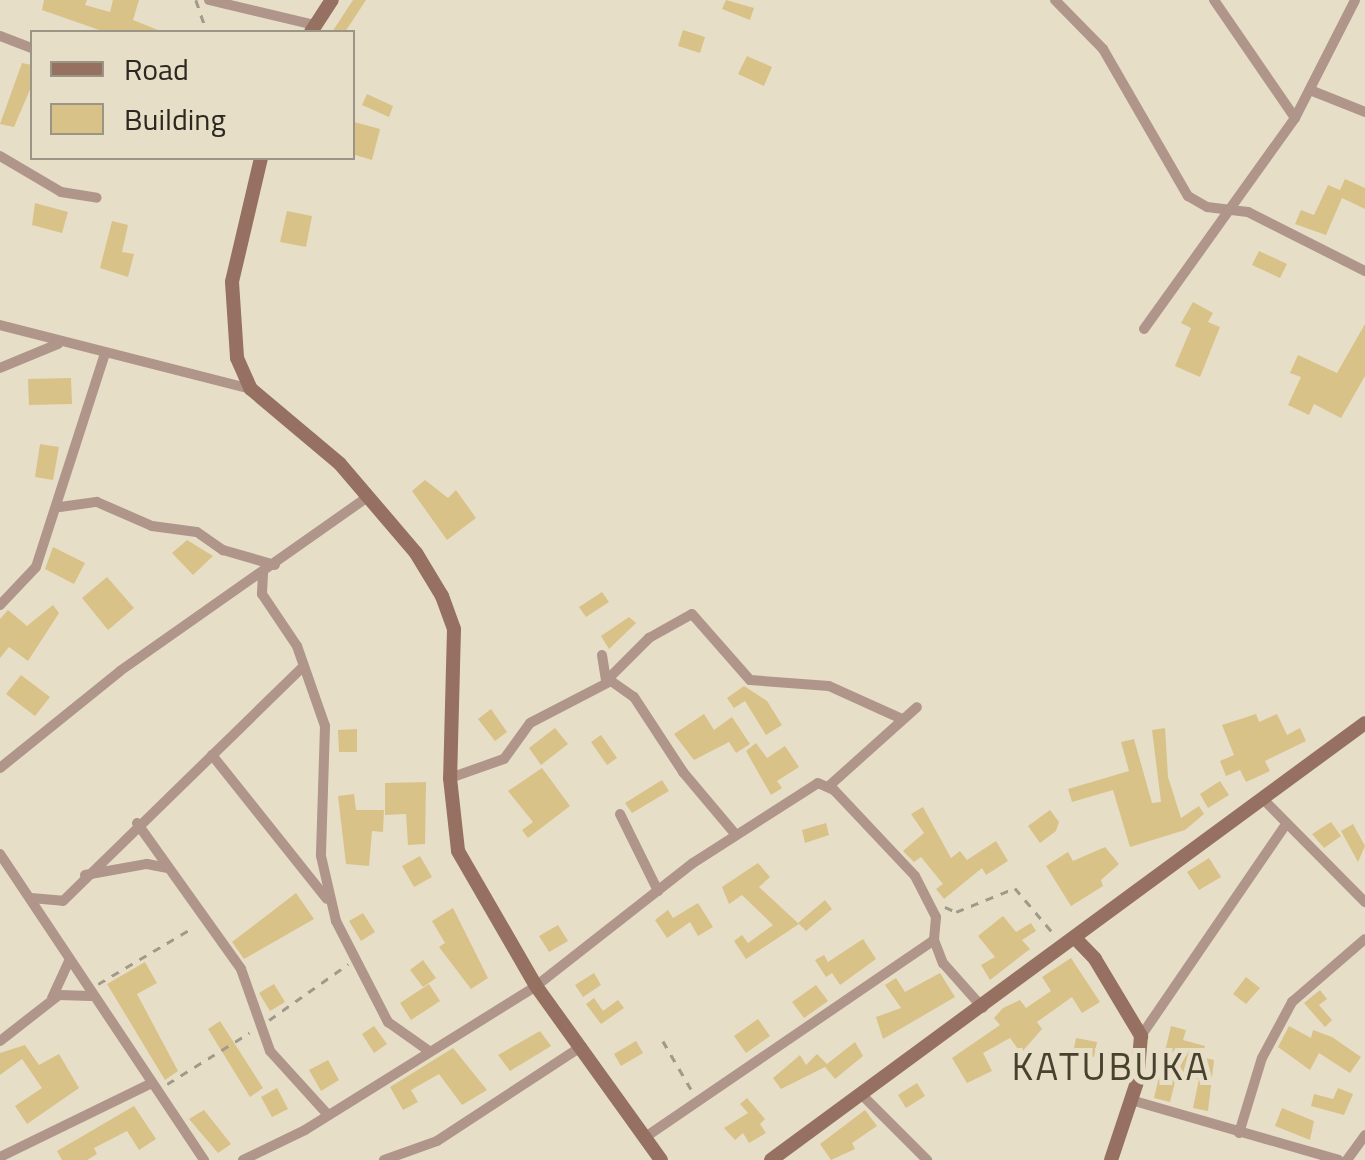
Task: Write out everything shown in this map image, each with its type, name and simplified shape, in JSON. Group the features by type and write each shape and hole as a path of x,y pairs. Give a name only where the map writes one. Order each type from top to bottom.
{"street":[{"path":"209,0 313,28 332,0"},
{"path":"1055,0 1103,49 1188,196 1207,207 1231,206 1365,272"},
{"path":"1214,0 1295,118"},
{"path":"1144,329 1295,118 1355,0"},
{"path":"0,36 30,47"},
{"path":"1310,90 1365,112"},
{"path":"0,156 61,192 97,198"},
{"path":"262,160 231,298 237,358 250,389 369,496 416,553 454,629 450,778 458,851 536,986 583,1046 661,1160"},
{"path":"0,325 104,356 250,389"},
{"path":"0,368 58,344"},
{"path":"0,605 28,580 60,507 104,356"},
{"path":"0,768 120,671 369,496"},
{"path":"60,507 97,502 152,526 197,532 223,550 275,565"},
{"path":"263,574 262,594 302,667 328,743 320,829 331,903 354,960 398,1034 429,1051"},
{"path":"450,778 504,759 530,723 606,680 649,638 692,614 750,680 829,686 900,718"},
{"path":"602,655 606,680 634,698 683,772 736,835"},
{"path":"31,898 58,904 137,822 302,667"},
{"path":"830,786 900,718 917,707"},
{"path":"771,1160 1266,802 1365,723"},
{"path":"212,755 331,903"},
{"path":"243,1160 328,1115 536,986 658,891 818,783 830,786 927,895 936,917 934,940 950,976 983,1008"},
{"path":"1266,802 1365,902"},
{"path":"620,814 658,891"},
{"path":"137,822 241,969 270,1051 328,1115"},
{"path":"1111,1160 1131,1100 1141,1036 1286,824"},
{"path":"0,854 204,1160"},
{"path":"85,875 146,864 168,868"},
{"path":"1238,1133 1262,1058 1292,1002 1365,939"},
{"path":"644,1138 700,1096 934,940"},
{"path":"1069,942 1095,959 1141,1036"},
{"path":"0,1041 52,998 68,961"},
{"path":"52,998 86,993 97,1000"},
{"path":"384,1160 436,1141 583,1046"},
{"path":"0,1157 154,1087"},
{"path":"863,1096 927,1160"},
{"path":"1131,1100 1339,1160"},
{"path":"1347,1160 1365,1135"}],"path":[{"path":"196,0 206,30"},
{"path":"927,895 956,912 1020,889 1069,942"},
{"path":"88,990 204,921"},
{"path":"154,1087 259,1027 354,960"},
{"path":"663,1041 680,1076 700,1096"}],"building":[{"path":"44,0 87,0 85,5 110,12 113,0 139,0 133,20 158,30 99,30 42,10"},
{"path":"353,0 366,0 346,30 333,30"},
{"path":"726,0 754,8 750,20 722,9"},
{"path":"683,30 705,37 700,53 678,46"},
{"path":"747,56 772,67 764,86 738,74"},
{"path":"22,63 30,65 30,90 14,127 0,124"},
{"path":"367,94 393,106 389,117 362,105"},
{"path":"355,122 380,129 372,160 355,155"},
{"path":"1345,179 1365,188 1365,209 1342,198 1326,235 1295,224 1301,210 1314,215 1328,185 1340,190"},
{"path":"35,203 68,212 62,233 32,225"},
{"path":"287,211 312,216 306,247 280,242"},
{"path":"112,221 128,225 122,252 134,254 128,277 100,268"},
{"path":"1259,251 1287,264 1280,278 1252,265"},
{"path":"1193,302 1213,313 1208,322 1220,327 1200,377 1175,366 1191,328 1181,323"},
{"path":"1365,324 1365,376 1341,418 1314,404 1309,415 1288,405 1301,377 1290,373 1298,355 1337,373"},
{"path":"71,378 72,404 29,405 28,379"},
{"path":"40,444 59,447 53,480 35,477"},
{"path":"425,480 448,498 456,490 476,518 447,540 412,491"},
{"path":"187,540 213,556 193,575 172,553"},
{"path":"53,547 85,563 74,584 45,569"},
{"path":"107,577 134,608 108,630 82,598"},
{"path":"602,592 609,602 586,617 579,607"},
{"path":"53,605 59,613 28,661 9,647 0,658 0,619 8,610 27,626"},
{"path":"629,617 636,623 609,649 601,636"},
{"path":"21,675 50,697 35,716 6,694"},
{"path":"744,686 767,701 782,725 766,735 745,701 734,708 727,698"},
{"path":"491,709 507,732 495,741 478,719"},
{"path":"704,714 714,730 732,717 750,744 736,753 729,742 694,760 674,734"},
{"path":"1256,714 1259,722 1277,714 1287,735 1300,728 1306,741 1265,761 1270,771 1246,782 1240,770 1226,776 1220,761 1234,755 1222,725"},
{"path":"555,728 568,744 541,765 529,748"},
{"path":"1165,728 1168,777 1181,818 1199,806 1204,814 1185,830 1130,847 1113,790 1072,802 1068,789 1129,771 1121,742 1134,739 1152,803 1161,802 1152,730"},
{"path":"357,729 357,752 339,752 338,730"},
{"path":"601,735 617,758 607,765 591,742"},
{"path":"756,743 767,758 785,746 799,767 777,781 782,788 771,795 746,751"},
{"path":"542,768 570,806 528,838 522,830 533,822 508,791"},
{"path":"662,780 669,791 632,813 625,803"},
{"path":"1220,781 1229,795 1208,808 1200,794"},
{"path":"426,782 425,844 408,845 406,814 385,815 385,783"},
{"path":"354,794 356,810 384,810 383,832 372,831 369,866 346,864 338,796"},
{"path":"923,807 951,858 960,851 967,860 996,841 1008,861 986,875 982,868 944,899 936,889 943,884 921,857 914,862 903,851 924,833 911,814"},
{"path":"1050,810 1059,822 1056,831 1040,843 1028,826"},
{"path":"1331,822 1341,836 1324,848 1312,834"},
{"path":"826,823 829,835 805,843 802,830"},
{"path":"1353,824 1365,846 1358,862 1341,831"},
{"path":"1105,847 1119,864 1101,880 1103,886 1071,906 1046,866 1068,852 1073,861"},
{"path":"420,856 432,877 414,887 402,866"},
{"path":"1209,858 1221,877 1199,890 1187,872"},
{"path":"758,863 770,877 759,887 799,924 746,959 734,941 742,935 748,943 773,925 742,895 729,904 722,887"},
{"path":"296,893 314,919 244,959 232,942"},
{"path":"825,900 832,909 806,931 798,923"},
{"path":"698,903 713,927 698,936 690,922 667,938 655,920 668,910 673,918"},
{"path":"453,908 488,978 471,989 439,947 445,943 432,921"},
{"path":"363,913 375,932 361,941 349,921"},
{"path":"1003,916 1016,932 1031,923 1036,931 1022,940 1030,949 990,980 981,965 995,957 978,936"},
{"path":"558,925 568,941 549,952 539,936"},
{"path":"863,939 876,959 840,985 832,973 826,977 815,960 824,955 828,962"},
{"path":"1071,958 1100,1002 1082,1013 1072,997 1037,1022 1042,1029 1021,1053 1010,1038 983,1053 992,1071 967,1083 952,1058 1000,1025 994,1018 1003,1008 1020,1000 1026,1008 1051,991 1042,977"},
{"path":"423,960 436,978 423,987 410,970"},
{"path":"145,962 157,983 137,994 178,1071 165,1080 107,984"},
{"path":"594,973 601,985 583,997 575,985"},
{"path":"940,973 955,997 883,1039 876,1017 901,1008 885,985 896,978 905,992"},
{"path":"1246,977 1260,988 1246,1004 1233,994"},
{"path":"274,984 285,1002 270,1011 259,993"},
{"path":"429,984 440,1001 411,1020 400,1003"},
{"path":"816,985 828,1001 804,1018 792,1002"},
{"path":"1320,990 1327,999 1319,1005 1332,1020 1325,1027 1304,1003"},
{"path":"594,998 603,1011 618,1000 624,1008 601,1024 586,1004"},
{"path":"758,1019 770,1036 746,1053 734,1036"},
{"path":"220,1021 263,1088 250,1097 208,1029"},
{"path":"374,1026 387,1044 374,1053 362,1034"},
{"path":"1171,1026 1186,1030 1183,1040 1205,1046 1201,1057 1214,1060 1208,1111 1193,1108 1199,1079 1177,1074 1170,1102 1154,1098"},
{"path":"1289,1026 1311,1038 1313,1030 1332,1037 1361,1057 1350,1073 1319,1053 1310,1070 1278,1047"},
{"path":"540,1031 551,1046 510,1071 498,1055"},
{"path":"1076,1038 1097,1042 1094,1057 1073,1053"},
{"path":"636,1041 643,1053 621,1066 614,1054"},
{"path":"855,1042 863,1056 835,1079 825,1067 781,1089 773,1078 800,1055 806,1065 817,1054 827,1064"},
{"path":"25,1045 39,1065 59,1054 79,1088 27,1124 15,1106 42,1088 22,1059 0,1075 0,1053"},
{"path":"453,1048 487,1090 462,1105 439,1074 411,1090 418,1102 403,1110 390,1087"},
{"path":"328,1060 339,1080 321,1091 309,1070"},
{"path":"917,1083 925,1096 906,1108 898,1095"},
{"path":"277,1088 288,1109 272,1117 261,1097"},
{"path":"1338,1088 1353,1094 1344,1115 1311,1106 1314,1094 1333,1099"},
{"path":"747,1098 765,1119 760,1124 766,1133 749,1143 743,1133 735,1140 724,1128 748,1113 740,1104"},
{"path":"134,1106 156,1139 139,1150 127,1131 94,1148 97,1154 87,1160 62,1160 57,1151"},
{"path":"1282,1108 1314,1121 1310,1140 1275,1126"},
{"path":"204,1110 231,1144 218,1153 189,1119"},
{"path":"865,1110 877,1126 852,1143 855,1149 831,1160 820,1144"}],"district":[{"name":"KATUBUKA","path":"1111,1067"}]}
